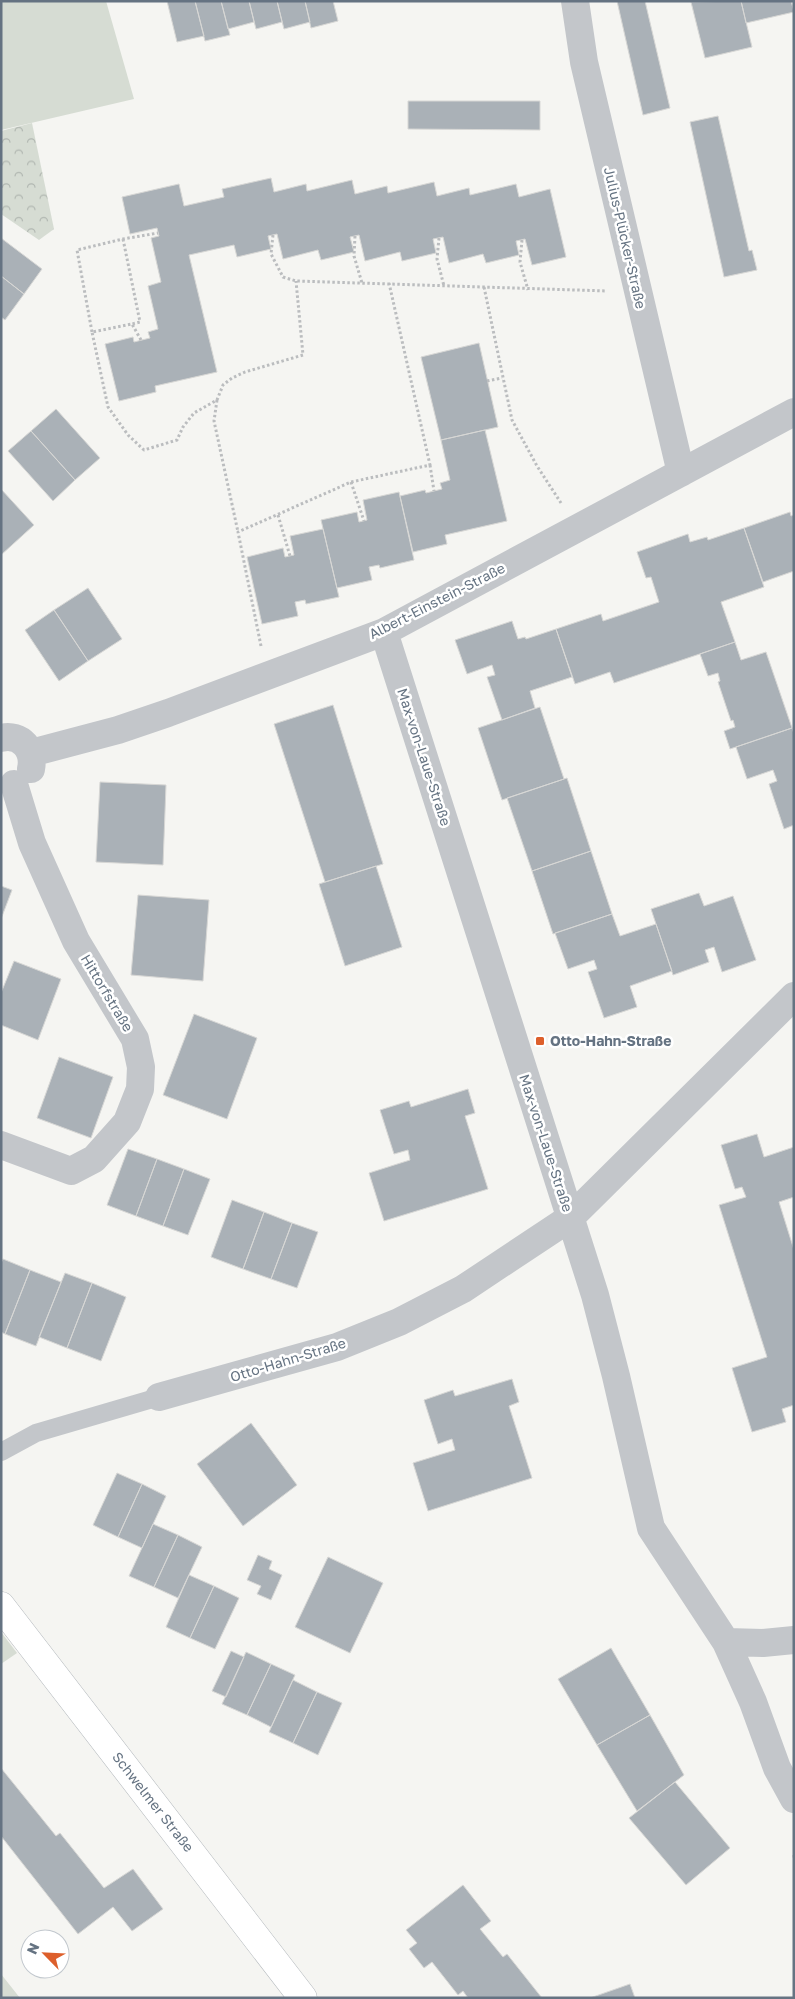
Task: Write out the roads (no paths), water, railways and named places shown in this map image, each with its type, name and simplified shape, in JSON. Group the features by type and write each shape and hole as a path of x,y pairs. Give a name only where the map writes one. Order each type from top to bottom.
{"main road":[{"name":"Schwelmer Straße","path":"1,1606 303,1998"}],"street":[{"name":"Julius-Plücker-Straße","path":"575,1 584,62 681,473"},
{"name":"Albert-Einstein-Straße","path":"31,753 118,730 384,632 794,412"},
{"name":"Max-von-Laue-Straße","path":"384,632 595,1295 651,1528 726,1642 753,1702 777,1768 794,1798"},
{"path":"1,738 14,738 22,741 31,753 33,761 27,776 8,784"},
{"name":"Hittorfstraße","path":"1,1145 71,1171 94,1160 128,1122 140,1089 141,1067 135,1039 76,941 8,784"},
{"name":"Otto-Hahn-Straße","path":"159,1397 337,1347 399,1322 463,1289 570,1218 794,996"},
{"path":"726,1642 763,1643 794,1640"}],"lane":[{"name":"Otto-Hahn-Straße","path":"1,1452 36,1433 159,1397"}],"place":[{"name":"Otto-Hahn-Straße","path":"540,1041"}]}
